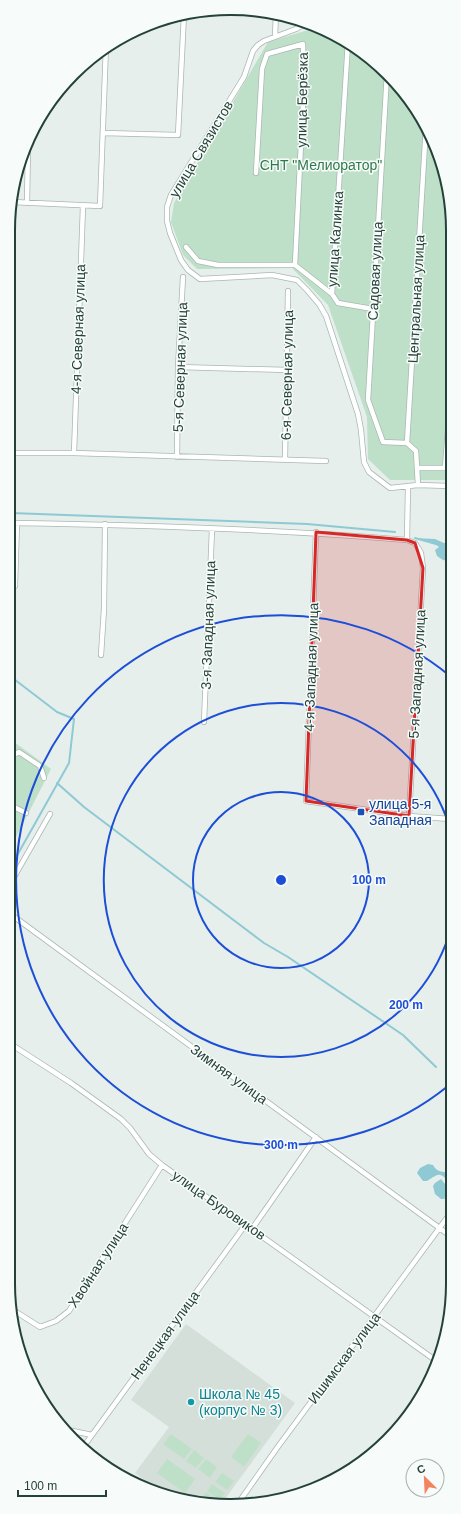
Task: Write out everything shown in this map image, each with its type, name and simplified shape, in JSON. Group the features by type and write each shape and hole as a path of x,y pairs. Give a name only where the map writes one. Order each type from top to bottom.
{"street":[{"path":"103,133 178,135 184,20"},
{"path":"275,36 276,20"},
{"name":"улица Связистов","path":"301,26 264,41 253,52 244,77 171,195 167,207 170,233 181,260 188,270 200,279 272,275 296,280 307,290 319,304 327,319 358,414 364,462 369,472 390,488 408,487"},
{"name":"улица Берёзка","path":"256,173 262,70 267,54 303,44 304,82 295,265"},
{"name":"улица Калинка","path":"348,50 332,294 338,303 373,309"},
{"path":"17,202 100,206 106,55"},
{"name":"Садовая улица","path":"386,81 368,400 383,442 407,443"},
{"name":"Центральная улица","path":"407,443 425,138"},
{"path":"27,203 28,156"},
{"name":"4-я Северная улица","path":"74,453 83,206"},
{"path":"186,247 198,261 218,265 295,265 332,294"},
{"name":"5-я Северная улица","path":"177,457 178,367 183,277"},
{"name":"6-я Северная улица","path":"285,459 288,291"},
{"path":"178,367 287,370"},
{"path":"407,443 416,452 418,485"},
{"path":"15,453 74,453 326,461"},
{"path":"417,468 446,468"},
{"path":"15,523 105,524 316,532 408,540 408,487 418,485 446,486"},
{"path":"101,655 104,609 105,524"},
{"name":"3-я Западная улица","path":"204,722 212,528"},
{"name":"4-я Западная улица","path":"316,532 306,801 409,816"},
{"name":"5-я Западная улица","path":"408,540 415,543 421,553 423,568 409,816"},
{"path":"15,754 19,752 40,766 44,778"},
{"path":"15,808 26,813"},
{"path":"15,875 50,814"},
{"path":"409,816 446,819"},
{"name":"Зимняя улица","path":"15,916 446,1233"},
{"name":"улица Буровиков","path":"15,1048 71,1083 121,1119 130,1128 149,1154 162,1165 433,1358"},
{"path":"252,1229 316,1137"},
{"name":"Хвойная улица","path":"17,1313 40,1327 56,1321 70,1311 162,1165"},
{"name":"Ишимская улица","path":"241,1499 446,1219"},
{"name":"Ненецкая улица","path":"86,1444 246,1224"},
{"path":"73,1431 92,1435"}],"highlighted area":[{"path":"316,532 407,540 415,543 423,568 409,816 306,801"}],"shaded area":[{"path":"186,1324 295,1403 225,1499 216,1499 188,1495 161,1488 148,1483 135,1473 169,1427 131,1400"}],"green space":[{"name":"СНТ \"Мелиоратор\"","path":"309,30 350,51 373,68 393,88 410,111 430,148 439,175 446,216 446,480 390,480 368,459 367,417 328,305 292,268 197,269 183,255 171,222 174,203 268,42"},
{"path":"15,743 51,769 15,839"},
{"path":"171,1434 192,1449 184,1459 163,1444"},
{"path":"248,1434 261,1443 244,1467 231,1457"},
{"path":"194,1450 204,1458 196,1468 186,1461"},
{"path":"167,1459 195,1479 185,1493 157,1473"},
{"path":"206,1459 217,1467 210,1478 198,1469"},
{"path":"222,1473 234,1481 227,1490 215,1482"},
{"path":"212,1484 225,1493 221,1499 219,1499 207,1491"},
{"path":"206,1492 216,1499 216,1499 203,1497"}],"water":[{"path":"415,538 435,539 446,543 446,560 437,556 435,550 439,547 432,542"},
{"path":"428,1164 433,1165 438,1171 446,1172 446,1178 438,1175 427,1181 423,1181 417,1173 420,1168"},
{"path":"441,1179 445,1184 446,1197 441,1199 435,1194 433,1186"}],"waterway":[{"path":"15,513 307,524 395,532"},
{"path":"415,538 436,544"},
{"path":"15,680 57,712 74,719 69,763 15,859"},
{"path":"57,783 84,807 264,943 288,957 403,1035 436,1067"}],"place":[{"name":"улица 5-я Западная","path":"361,812"},
{"name":"Школа № 45 (корпус № 3)","path":"191,1402"}]}
